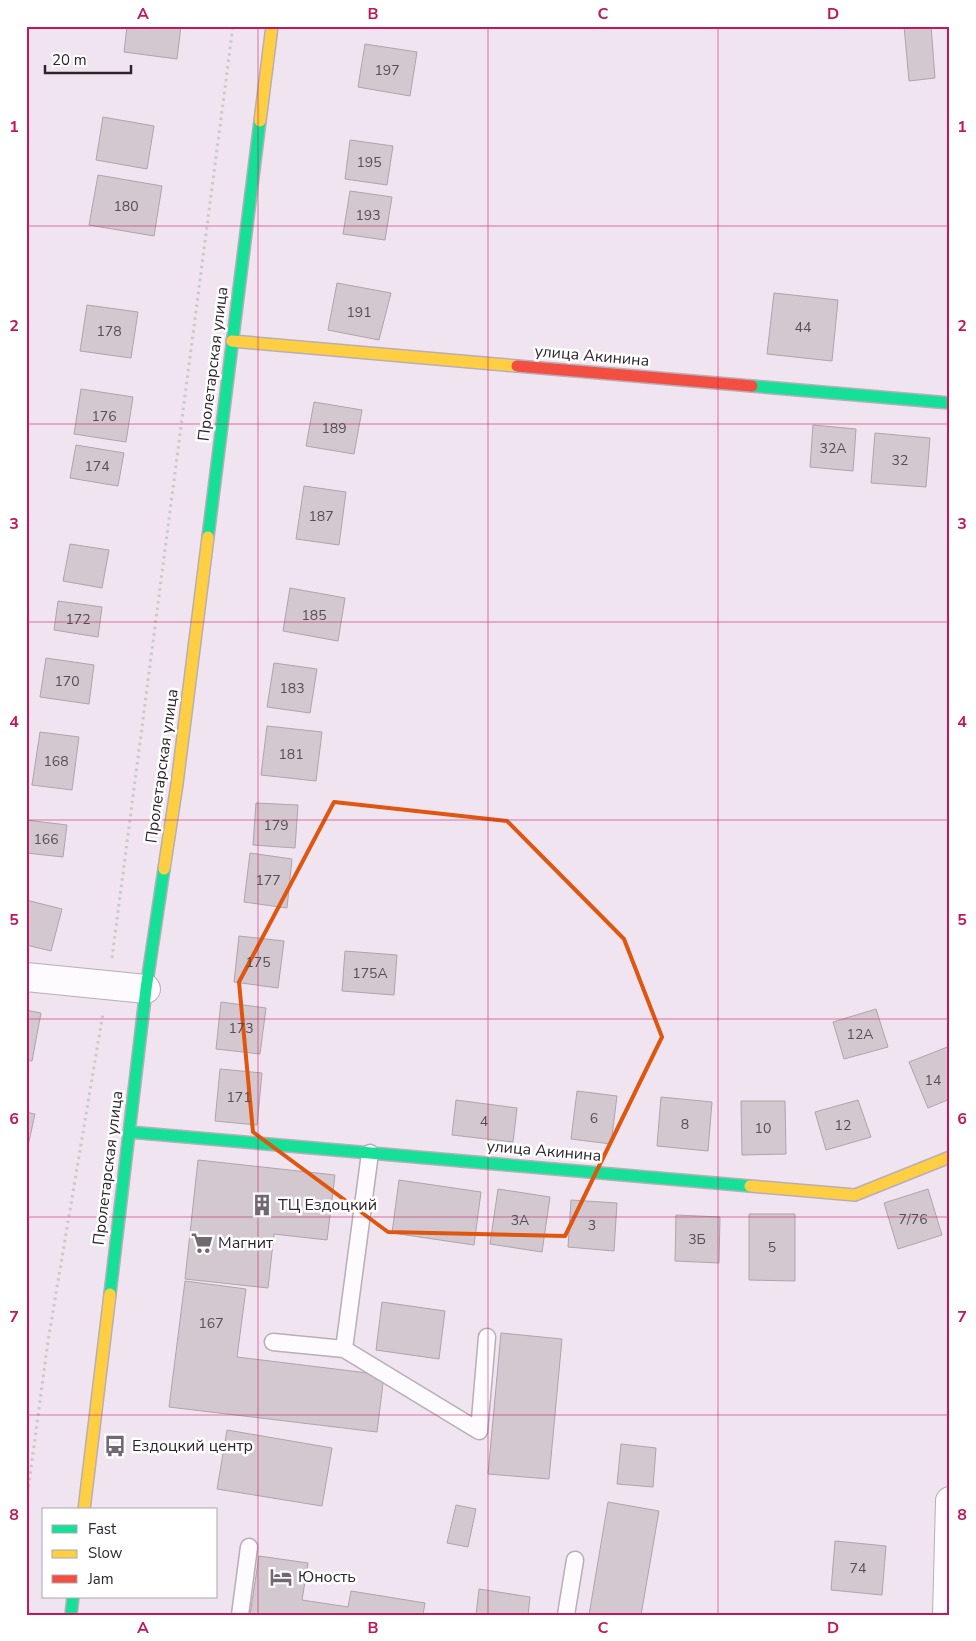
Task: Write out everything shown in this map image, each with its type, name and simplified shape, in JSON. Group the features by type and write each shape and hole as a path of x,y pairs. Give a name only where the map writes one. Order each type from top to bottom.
{"street":[{"name":"Пролетарская улица","path":"84,1508 146,989 177,784 272,26"},
{"name":"улица Акинина","path":"232,341 950,403"},
{"path":"26,977 146,989"},
{"name":"улица Акинина","path":"129,1132 855,1195 950,1157"},
{"path":"947,1615 950,1501"},
{"path":"71,1615 73,1598"}],"lane":[{"path":"344,1348 370,1152"},
{"path":"274,1342 344,1348 479,1431 487,1337"},
{"path":"240,1615 249,1547"},
{"path":"566,1615 576,1560"}],"path":[{"path":"26,1506 48,1341 108,985 233,26"}],"highlighted area":[{"path":"334,802 507,821 624,939 662,1037 565,1236 388,1232 253,1132 239,982"}],"building":[{"path":"127,26 181,26 177,59 124,52"},
{"path":"904,26 931,26 935,78 909,81"},
{"path":"365,44 417,52 410,96 358,87"},
{"path":"103,117 154,126 147,169 96,160"},
{"path":"350,140 393,146 387,185 345,179"},
{"path":"98,175 162,186 154,236 89,225"},
{"path":"350,191 392,197 385,240 343,234"},
{"path":"337,283 391,293 379,340 328,330"},
{"path":"774,293 838,300 832,361 767,354"},
{"path":"87,305 138,312 131,358 80,351"},
{"path":"81,389 133,397 126,442 74,434"},
{"path":"314,402 362,410 354,454 306,446"},
{"path":"813,425 856,429 853,471 810,467"},
{"path":"875,433 930,438 926,487 871,483"},
{"path":"76,445 124,453 118,486 70,478"},
{"path":"304,486 346,492 339,545 296,539"},
{"path":"70,544 109,550 102,588 63,581"},
{"path":"290,588 345,598 338,641 283,631"},
{"path":"58,601 102,607 98,637 54,630"},
{"path":"46,658 94,665 89,704 40,697"},
{"path":"274,663 317,669 310,713 267,707"},
{"path":"267,726 322,732 316,781 261,775"},
{"path":"40,732 79,737 72,790 32,785"},
{"path":"256,803 298,805 295,848 253,845"},
{"path":"26,820 67,825 63,857 26,853"},
{"path":"250,853 292,859 287,908 244,902"},
{"path":"26,900 62,909 51,951 26,945"},
{"path":"239,936 284,941 278,988 234,982"},
{"path":"345,951 397,955 394,995 342,991"},
{"path":"221,1002 266,1008 260,1054 216,1049"},
{"path":"876,1009 888,1047 844,1059 833,1022"},
{"path":"26,1010 41,1013 32,1061 26,1060"},
{"path":"950,1046 950,1099 928,1108 909,1062"},
{"path":"220,1069 262,1073 257,1125 215,1121"},
{"path":"577,1091 617,1096 611,1144 571,1139"},
{"path":"661,1097 712,1102 708,1151 657,1146"},
{"path":"456,1100 517,1108 513,1142 452,1135"},
{"path":"858,1100 871,1137 826,1150 815,1112"},
{"path":"741,1101 785,1101 786,1154 742,1155"},
{"path":"26,1112 35,1114 26,1155"},
{"name":"ТЦ Ездоцкий","path":"198,1160 335,1175 327,1240 274,1234 268,1288 185,1279"},
{"path":"399,1180 481,1192 474,1245 392,1233"},
{"path":"498,1189 550,1197 542,1252 490,1244"},
{"path":"928,1189 942,1235 898,1249 884,1203"},
{"path":"571,1200 617,1203 614,1251 568,1247"},
{"path":"749,1214 795,1214 795,1281 749,1280"},
{"path":"676,1215 720,1217 719,1263 675,1261"},
{"path":"185,1281 246,1289 237,1357 384,1375 377,1432 169,1407"},
{"path":"382,1302 445,1311 439,1359 376,1350"},
{"path":"501,1333 562,1339 549,1479 488,1474"},
{"path":"227,1430 332,1448 322,1506 217,1489"},
{"path":"621,1444 656,1448 653,1487 617,1484"},
{"path":"608,1502 659,1511 641,1615 589,1615"},
{"path":"456,1505 476,1509 468,1547 447,1543"},
{"path":"835,1541 886,1546 882,1595 831,1590"},
{"name":"Юность","path":"259,1556 308,1563 302,1600 348,1607 351,1591 425,1603 423,1615 250,1615"},
{"path":"479,1589 530,1597 528,1615 476,1615"}],"traffic: fast":[{"path":"208,537 260,121"},
{"path":"752,386 950,403"},
{"path":"110,1294 146,989 164,869"},
{"path":"129,1132 750,1186"},
{"path":"71,1615 73,1598"}],"traffic: slow":[{"path":"260,121 272,26"},
{"path":"232,341 517,366"},
{"path":"164,869 177,784 208,537"},
{"path":"750,1186 855,1195 950,1157"},
{"path":"84,1508 110,1294"}],"traffic: jam":[{"path":"517,366 752,386"}],"place":[{"name":"ТЦ Ездоцкий","path":"262,1205"},
{"name":"Магнит","path":"202,1243"},
{"name":"Ездоцкий центр","path":"115,1446"},
{"name":"Юность","path":"281,1577"}]}
